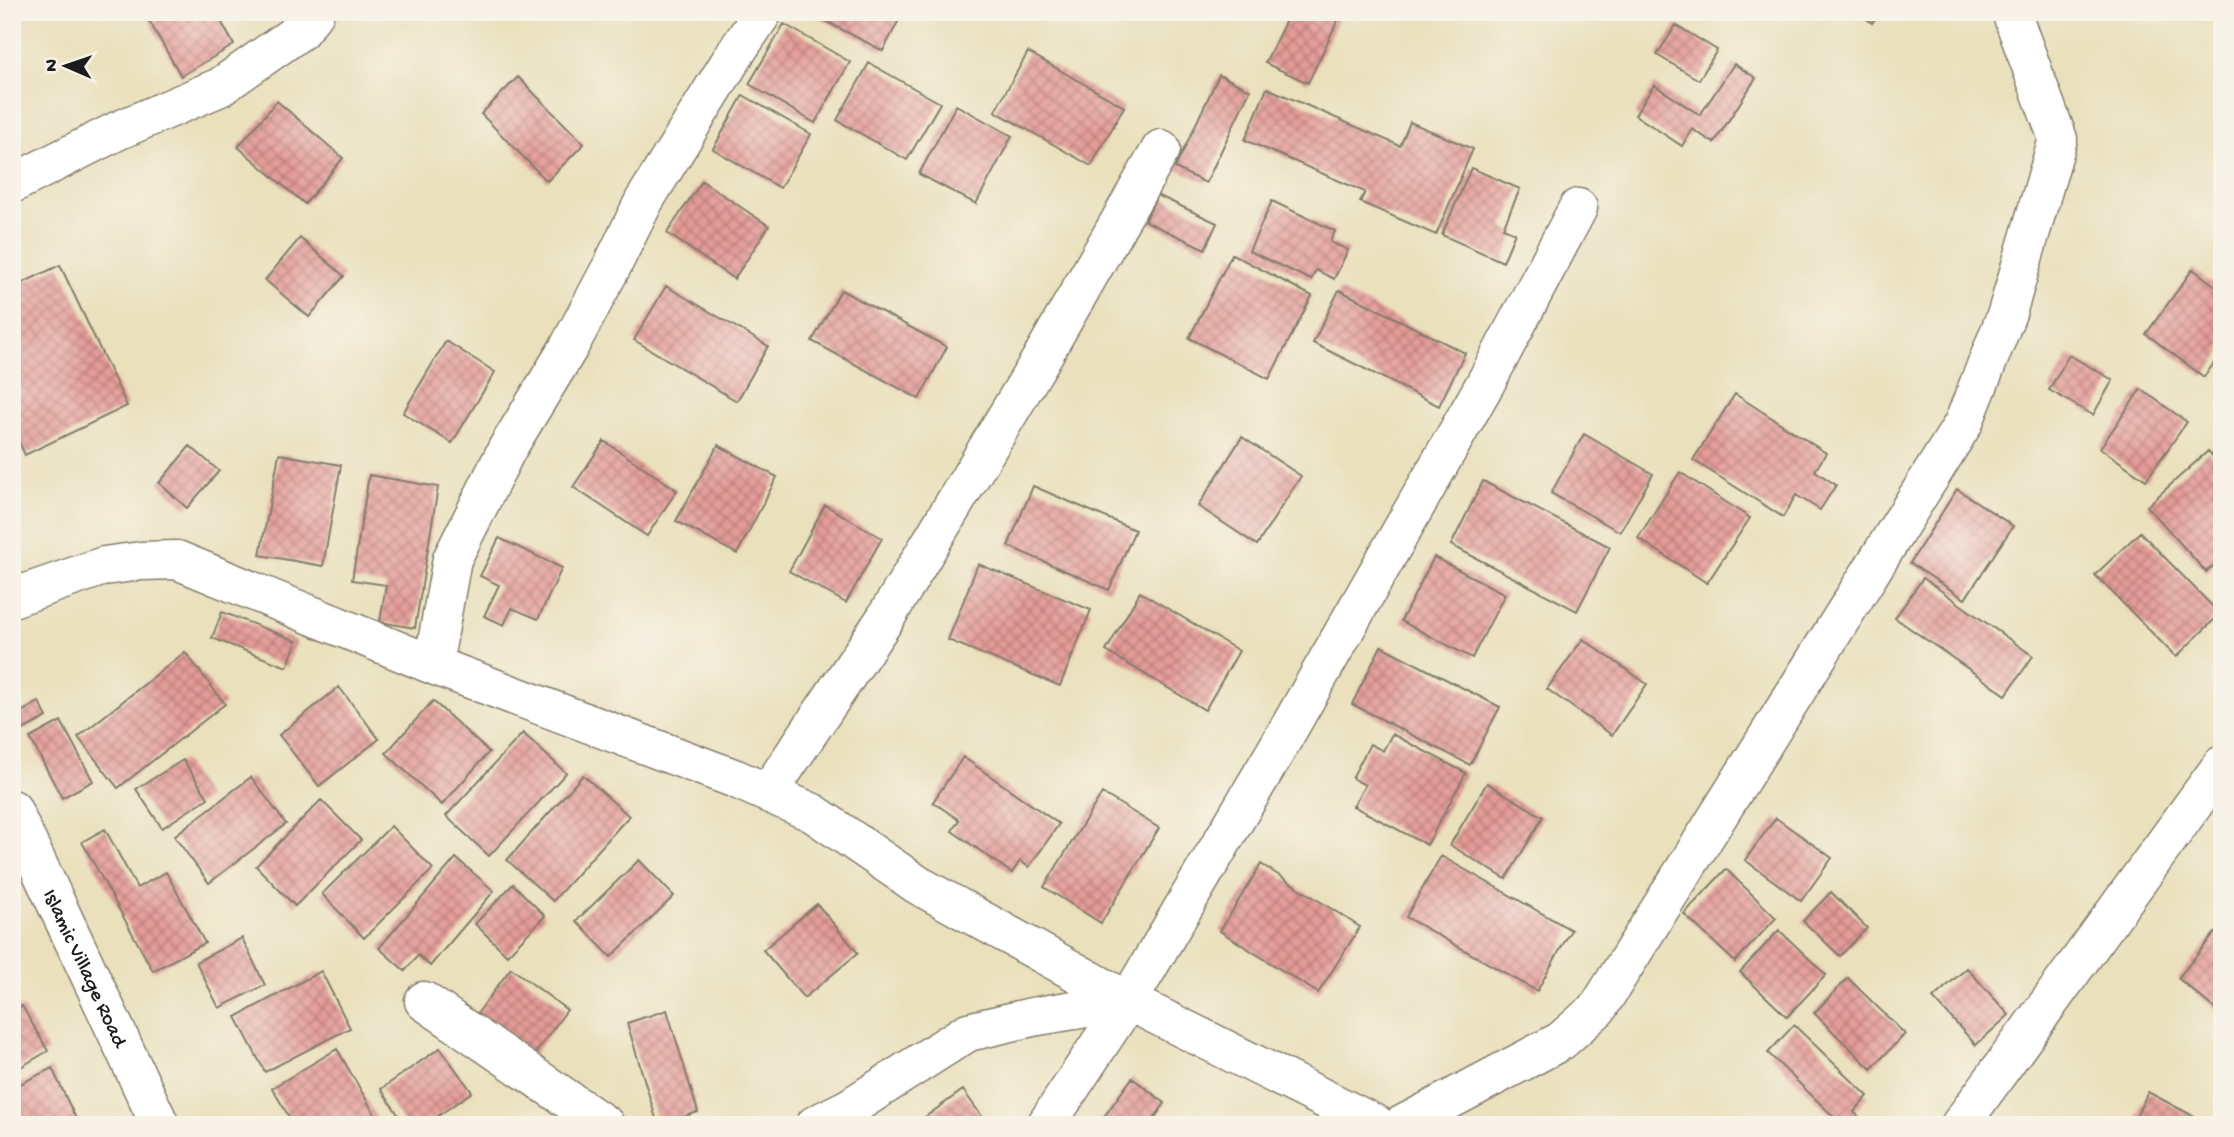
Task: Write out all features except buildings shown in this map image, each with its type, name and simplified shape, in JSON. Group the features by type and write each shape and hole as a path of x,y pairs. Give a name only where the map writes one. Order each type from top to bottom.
{"street":[{"path":"12,184 117,131 220,87 300,31 314,12"},
{"path":"433,665 452,559 507,449 569,347 643,201 763,12"},
{"path":"1402,1125 1561,1041 1598,1008 1963,424 2007,313 2058,139 2011,12"},
{"path":"768,793 885,619 1041,359 1161,149"},
{"path":"1046,1125 1128,1001 1280,744 1451,444 1578,208"},
{"path":"12,598 104,566 177,560 433,665 736,779 813,813 918,885 1128,1001 1377,1125"},
{"path":"1960,1125 2222,765"},
{"name":"Islamic Village Road","path":"12,809 160,1125"},
{"path":"424,1001 605,1125"},
{"path":"815,1125 849,1108 968,1032 1032,1017 1128,1001"}]}
